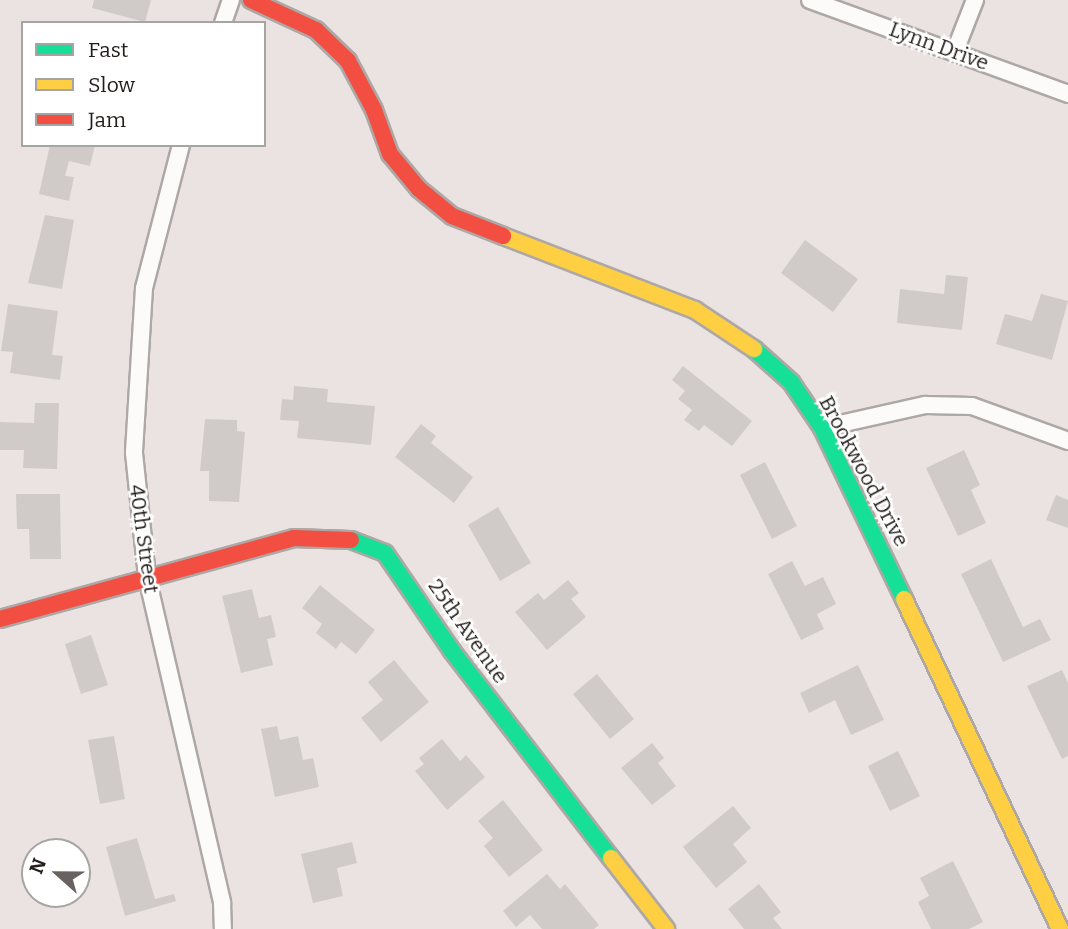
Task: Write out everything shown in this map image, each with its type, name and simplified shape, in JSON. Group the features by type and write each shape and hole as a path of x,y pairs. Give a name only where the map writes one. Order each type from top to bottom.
{"street":[{"path":"224,21 231,0"},
{"name":"Brookwood Drive","path":"251,0 299,21 348,61 374,110 390,154 419,189 452,216 695,310 738,335 791,382 822,428 1060,929"},
{"name":"Lynn Drive","path":"810,0 1068,94"},
{"path":"955,51 975,0"},
{"name":"40th Street","path":"180,147 144,288 134,453 146,577 222,903 223,929"},
{"path":"822,428 925,405 972,406 1068,441"},
{"name":"25th Avenue","path":"0,619 295,538 341,536 385,553 452,651 666,929"}],"building":[{"path":"94,0 151,0 145,21 92,8"},
{"path":"50,147 95,147 90,166 69,161 65,176 74,177 69,201 39,194"},
{"path":"45,215 74,220 62,289 28,283"},
{"path":"805,240 858,279 833,312 781,273"},
{"path":"946,275 968,277 962,330 897,323 900,289 944,294"},
{"path":"1041,294 1068,301 1052,360 996,344 1005,314 1032,321"},
{"path":"8,304 58,311 52,355 63,356 60,380 10,373 13,352 1,351"},
{"path":"683,366 752,421 732,446 704,425 699,431 684,420 692,410 678,399 685,391 672,380"},
{"path":"294,386 328,389 327,402 375,406 371,445 297,438 299,421 280,420 282,399 293,400"},
{"path":"35,403 59,403 57,469 23,468 24,450 0,450 0,422 34,423"},
{"path":"205,419 237,420 237,431 245,432 239,502 209,501 209,471 200,471"},
{"path":"421,424 436,436 431,443 473,477 454,503 395,457"},
{"path":"964,450 980,485 971,490 986,523 958,536 926,468"},
{"path":"765,462 797,526 772,539 740,475"},
{"path":"16,494 60,494 61,559 30,559 29,529 17,529"},
{"path":"1056,495 1068,500 1068,528 1046,520"},
{"path":"498,507 531,563 500,581 468,525"},
{"path":"991,559 1023,627 1040,619 1051,640 1003,662 961,574"},
{"path":"792,561 805,586 823,577 836,604 817,614 824,629 801,640 768,574"},
{"path":"568,580 579,593 571,599 586,617 547,650 515,612 538,593 544,600"},
{"path":"320,585 375,630 356,654 341,642 336,649 316,633 322,624 302,608"},
{"path":"252,589 259,618 271,615 276,637 267,639 273,665 241,673 222,596"},
{"path":"91,635 108,685 81,694 65,644"},
{"path":"394,660 429,702 381,742 361,718 383,700 368,682"},
{"path":"858,665 884,720 851,735 835,700 809,713 800,693"},
{"path":"1062,670 1068,683 1068,756 1062,759 1027,686"},
{"path":"597,674 634,719 610,739 573,694"},
{"path":"277,726 280,740 298,736 303,760 313,758 319,787 275,797 261,729"},
{"path":"114,736 125,799 100,804 88,740"},
{"path":"442,739 460,761 466,755 485,777 447,810 415,771 424,764 419,758"},
{"path":"652,743 664,758 658,763 676,786 652,805 621,768"},
{"path":"898,751 920,796 890,811 868,766"},
{"path":"503,800 543,850 509,877 484,846 493,838 478,821"},
{"path":"733,806 751,828 733,844 747,862 716,888 683,847"},
{"path":"137,838 155,899 174,894 176,901 125,916 106,847"},
{"path":"352,842 357,863 337,868 343,896 313,903 301,854"},
{"path":"953,861 983,922 969,929 931,929 918,902 929,896 920,878"},
{"path":"547,874 560,889 565,884 599,925 594,929 542,929 530,915 516,927 503,911"},
{"path":"759,884 781,912 773,918 782,929 744,929 728,909"}],"traffic: fast":[{"path":"754,349 791,382 822,428 904,599"},
{"path":"351,540 385,553 452,651 611,858"}],"traffic: slow":[{"path":"503,236 695,310 754,349"},
{"path":"904,599 1060,929"},
{"path":"611,858 666,929"}],"traffic: jam":[{"path":"251,0 316,30 348,61 374,110 390,154 419,189 452,216 503,236"},
{"path":"0,619 294,538 351,540"}]}
